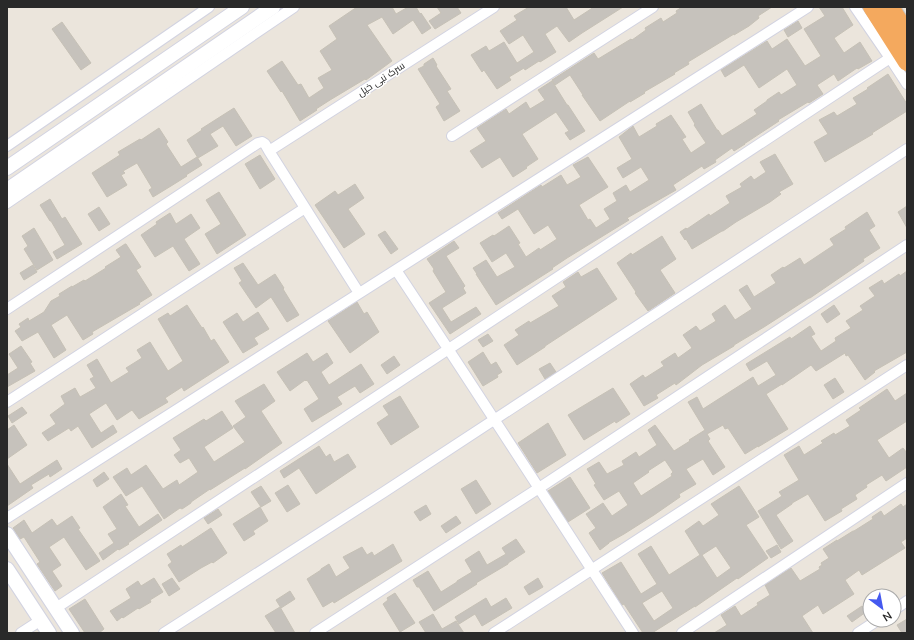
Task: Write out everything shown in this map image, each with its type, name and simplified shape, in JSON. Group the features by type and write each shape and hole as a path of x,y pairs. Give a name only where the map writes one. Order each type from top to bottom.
{"highway":[{"path":"872,7 899,60"},
{"path":"890,7 907,34"}],"main road":[{"path":"7,168 242,7"},
{"path":"7,190 273,7"},
{"path":"7,534 72,633"},
{"path":"7,569 49,633"}],"street":[{"path":"7,146 209,7"},
{"path":"7,203 294,7"},
{"name":"سرک نبی خیل","path":"269,150 494,7"},
{"path":"452,136 653,7"},
{"path":"7,518 396,270 792,11 808,7"},
{"path":"855,7 899,60 907,84"},
{"path":"56,608 449,349 899,60"},
{"path":"7,309 258,143 262,142 269,150 358,294"},
{"path":"164,633 378,496 907,149"},
{"path":"7,402 305,208"},
{"path":"315,633 907,245"},
{"path":"396,270 633,633"},
{"path":"494,633 907,365"},
{"path":"682,633 907,483"},
{"path":"21,633 41,620"}],"building":[{"path":"357,7 392,7 396,14 408,7 416,7 431,28 422,34 413,20 393,34 382,17 367,25 392,61 366,80 365,79 330,100 300,121 282,91 281,92 267,71 282,61 298,85 301,84 309,98 324,88 318,78 332,70 320,51 337,39 329,26"},
{"path":"437,7 457,7 461,13 435,29 429,21 441,13"},
{"path":"529,7 566,7 574,20 594,7 623,7 569,42 557,26 545,34 556,52 525,70 524,68 509,77 511,80 497,89 484,70 482,72 471,55 486,46 489,51 504,42 517,63 534,52 523,35 509,44 500,31 517,20 514,16"},
{"path":"682,7 772,7 758,16 759,18 749,26 688,62 689,64 674,73 675,74 644,92 645,93 600,121 570,75 555,85 552,80 594,53 598,59 631,39 632,40 646,30 645,28 661,18 663,22 677,13 676,11"},
{"path":"819,7 842,7 853,25 834,38 844,53 860,42 872,61 858,69 857,68 838,81 834,74 817,85 823,94 778,120 779,121 734,151 732,148 715,160 716,162 704,169 702,166 673,185 676,190 627,218 629,220 567,258 552,268 553,269 496,305 473,268 486,260 497,277 515,267 506,253 492,262 480,243 509,226 520,243 518,244 526,257 539,248 540,250 557,239 548,225 534,234 518,209 502,219 498,213 541,185 542,187 561,175 567,185 581,177 573,165 588,157 608,187 579,205 588,220 590,219 596,228 610,219 604,209 617,201 613,193 626,185 630,192 649,180 641,167 623,178 617,168 632,159 619,137 633,126 639,137 671,115 686,137 682,139 691,153 706,143 694,125 695,124 688,112 701,104 722,136 757,114 754,110 767,100 779,92 781,95 797,85 787,69 759,88 744,65 725,77 721,70 767,41 772,49 787,39 805,66 821,56 804,29 825,16"},
{"path":"798,21 802,28 788,37 784,30"},
{"path":"62,22 91,63 81,70 52,29"},
{"path":"433,58 437,65 436,66 451,89 447,91 460,111 444,121 436,107 440,104 418,69"},
{"path":"888,74 907,104 907,111 872,133 873,134 825,162 814,142 828,134 819,120 834,112 837,116 857,104 853,98"},
{"path":"552,81 585,131 570,140 565,133 569,131 556,112 522,134 538,159 526,167 527,168 513,177 500,157 482,168 470,151 486,141 477,128 506,109 509,114 526,102 530,109 545,100 538,90"},
{"path":"234,108 252,136 236,146 223,126 210,134 218,146 198,158 187,140 202,130 201,129"},
{"path":"159,128 168,142 166,144 181,167 197,157 202,165 153,197 149,190 152,188 137,163 123,171 125,173 121,175 127,185 107,197 92,173 120,155 118,152 140,139 141,140"},
{"path":"775,154 793,184 779,192 781,194 770,202 692,249 680,232 709,214 710,216 730,203 726,196 742,187 740,184 751,176 754,180 766,172 760,162"},
{"path":"260,155 275,179 260,189 245,164"},
{"path":"355,184 364,198 348,209 365,234 344,248 315,205 335,191 338,195"},
{"path":"219,192 246,235 217,254 205,234 221,224 206,200"},
{"path":"50,199 62,219 65,217 82,244 57,259 53,252 65,245 40,205"},
{"path":"907,206 907,228 898,212"},
{"path":"99,207 110,224 99,231 88,214"},
{"path":"867,212 875,226 869,230 880,248 863,259 864,261 810,298 702,365 676,385 675,383 656,395 658,398 644,406 630,384 643,375 645,378 664,366 661,362 675,353 678,358 692,348 683,335 696,326 700,331 716,321 712,314 725,305 735,320 752,309 739,290 747,285 754,297 776,283 771,275 800,258 804,265 834,245 830,239 846,229 845,227"},
{"path":"170,213 176,224 191,214 200,228 184,239 200,264 189,271 173,246 155,257 141,235 157,224 156,222"},
{"path":"34,228 53,260 37,270 24,249 28,246 22,236"},
{"path":"385,231 398,249 391,254 378,235"},
{"path":"662,236 676,259 660,270 675,293 648,311 617,263 631,253 632,255"},
{"path":"454,241 459,248 446,256 465,286 463,288 466,293 442,308 451,322 476,307 481,314 450,334 429,303 446,292 427,259"},
{"path":"125,244 141,267 136,270 152,295 139,303 140,304 92,332 93,334 83,340 67,315 51,325 66,350 54,358 38,332 22,341 15,331 21,327 19,324 28,318 29,321 44,312 51,301 60,296 59,294 84,280 85,281 121,257 116,250"},
{"path":"243,263 258,285 275,274 299,315 287,322 271,297 256,308 239,283 242,281 234,268"},
{"path":"33,265 37,272 24,280 20,273"},
{"path":"597,268 617,299 517,365 504,345 519,335 515,330 559,306 552,296 566,287 563,282 578,272 581,277"},
{"path":"907,271 907,352 874,371 875,372 865,380 848,355 846,356 845,353 816,371 811,365 766,394 788,429 745,454 728,428 725,429 723,425 707,434 710,439 708,441 725,467 713,475 703,459 686,469 696,484 679,494 680,497 654,515 608,543 600,550 589,533 596,528 586,514 603,503 612,516 628,505 619,491 604,500 594,485 596,484 587,469 599,462 607,474 624,465 622,461 636,452 639,457 657,445 648,430 655,425 674,451 705,430 688,402 697,397 703,409 753,377 758,386 776,375 767,361 750,371 746,364 790,337 791,339 810,326 815,334 811,336 821,351 836,341 835,338 851,328 846,321 863,310 860,306 875,296 869,288 882,280 884,284 899,274 900,276","holes":["665,460 673,472 671,474 672,476 641,496 633,483"]},
{"path":"357,302 364,314 367,312 379,332 350,353 328,321"},
{"path":"187,305 211,341 214,339 229,362 184,391 182,387 165,398 168,402 139,419 132,410 117,420 106,403 89,414 101,433 113,425 117,432 92,448 78,426 71,431 69,428 48,441 42,433 56,424 50,415 65,404 61,396 75,388 80,397 96,388 90,379 94,377 87,365 97,359 111,383 129,372 126,368 142,358 137,350 150,342 168,371 183,361 158,319 168,313 170,316"},
{"path":"834,305 840,314 827,323 821,314"},
{"path":"258,312 269,329 254,338 258,344 243,353 223,322 237,313 243,322"},
{"path":"488,334 493,341 483,347 478,340"},
{"path":"21,346 32,362 30,363 35,371 7,387 7,375 18,368 9,354"},
{"path":"483,352 491,365 496,362 502,372 497,375 498,377 483,386 468,362"},
{"path":"307,353 313,362 327,353 333,363 321,372 329,385 361,364 374,384 360,393 355,386 337,397 342,404 312,422 304,409 319,399 307,380 290,391 277,372"},
{"path":"394,356 400,365 387,374 381,365"},
{"path":"550,363 556,372 545,379 539,369"},
{"path":"835,378 844,392 833,399 824,385"},
{"path":"264,384 275,401 261,411 282,443 245,469 210,489 182,509 180,508 164,519 142,486 126,496 113,477 127,468 131,475 146,465 163,489 177,480 179,485 198,472 189,458 180,463 174,455 181,450 173,438 204,419 206,421 222,411 233,428 204,447 214,462 245,442 233,426 246,417 235,401"},
{"path":"613,388 630,414 616,423 615,421 584,440 568,415"},
{"path":"887,389 895,401 907,393 907,421 877,440 889,458 903,448 907,453 907,467 886,481 882,475 866,485 867,487 855,495 857,499 841,509 842,511 825,521 808,494 792,503 776,515 793,541 781,549 758,511 782,496 779,492 799,480 784,455 799,446 804,455 823,443 821,441 850,426 846,420 861,410 859,408"},
{"path":"400,396 419,427 391,445 377,423 389,415 383,406"},
{"path":"22,407 27,413 12,423 8,416"},
{"path":"548,423 566,455 537,473 518,443"},
{"path":"14,425 27,445 7,459 7,430"},
{"path":"319,446 326,457 330,454 334,462 348,454 356,467 316,494 299,468 284,478 280,471"},
{"path":"57,460 62,469 50,477 49,474 31,485 33,488 7,506 7,464 20,484"},
{"path":"104,472 109,479 97,487 93,480"},
{"path":"570,477 590,508 568,522 548,491"},
{"path":"476,480 491,504 476,514 461,489"},
{"path":"288,485 300,504 287,512 275,493"},
{"path":"261,486 271,501 261,507 251,492"},
{"path":"739,486 759,517 746,525 768,558 695,607 652,633 643,633 624,604 622,605 602,573 621,562 641,594 657,584 638,554 651,546 669,575 700,555 685,531 699,521 703,526 719,515 711,504","holes":["716,546 731,568 717,578 702,555","662,591 673,608 654,621 642,603"]},
{"path":"121,494 128,505 125,506 139,527 158,514 162,520 128,543 129,544 119,550 118,549 103,560 99,553 114,543 108,534 117,529 103,507"},
{"path":"901,504 903,507 907,504 907,538 901,542 905,548 862,575 859,570 845,580 854,594 823,614 818,605 802,616 813,633 714,633 727,625 721,615 735,606 741,616 758,605 757,603 770,595 765,585 791,568 800,581 820,569 819,567 822,565 821,563 829,558 823,549 873,519 872,517 881,511 884,516"},
{"path":"426,505 431,514 420,521 414,512"},
{"path":"260,507 268,521 253,531 255,534 244,541 233,524"},
{"path":"218,509 222,515 208,524 204,518"},
{"path":"72,516 80,528 78,529 100,561 86,570 64,537 49,547 61,565 52,571 62,586 55,591 37,564 40,562 24,537 20,539 13,528 24,520 32,533 52,519 57,526"},
{"path":"456,516 461,523 446,533 441,526"},
{"path":"211,528 227,553 213,563 212,562 201,568 179,582 168,565 172,562 167,554 181,545 182,547"},
{"path":"516,539 525,552 434,611 413,580 428,571 441,592 472,572 465,560 479,551 487,565 506,554 502,548"},
{"path":"393,544 402,561 334,603 333,601 323,607 307,579 329,564 336,577 350,568 343,557 362,547 367,555 372,552 374,556"},
{"path":"777,545 781,552 771,558 766,551"},
{"path":"154,578 163,592 150,600 151,602 117,621 110,611 131,598 126,589 138,581 141,586"},
{"path":"172,578 180,589 169,596 162,584"},
{"path":"538,578 543,587 529,595 524,587"},
{"path":"290,591 295,599 281,608 276,600"},
{"path":"395,593 415,623 400,632 383,604 388,600 387,598"},
{"path":"486,598 491,607 506,598 512,608 482,626 475,614 459,624 455,617"},
{"path":"85,599 104,629 99,633 85,633 69,609"},
{"path":"862,606 862,615 852,622 847,616"},
{"path":"280,607 295,633 276,633 265,616"},
{"path":"433,614 442,629 456,621 464,633 426,633 419,622"},
{"path":"907,619 907,633 902,633 899,628 902,628 902,622"}]}
